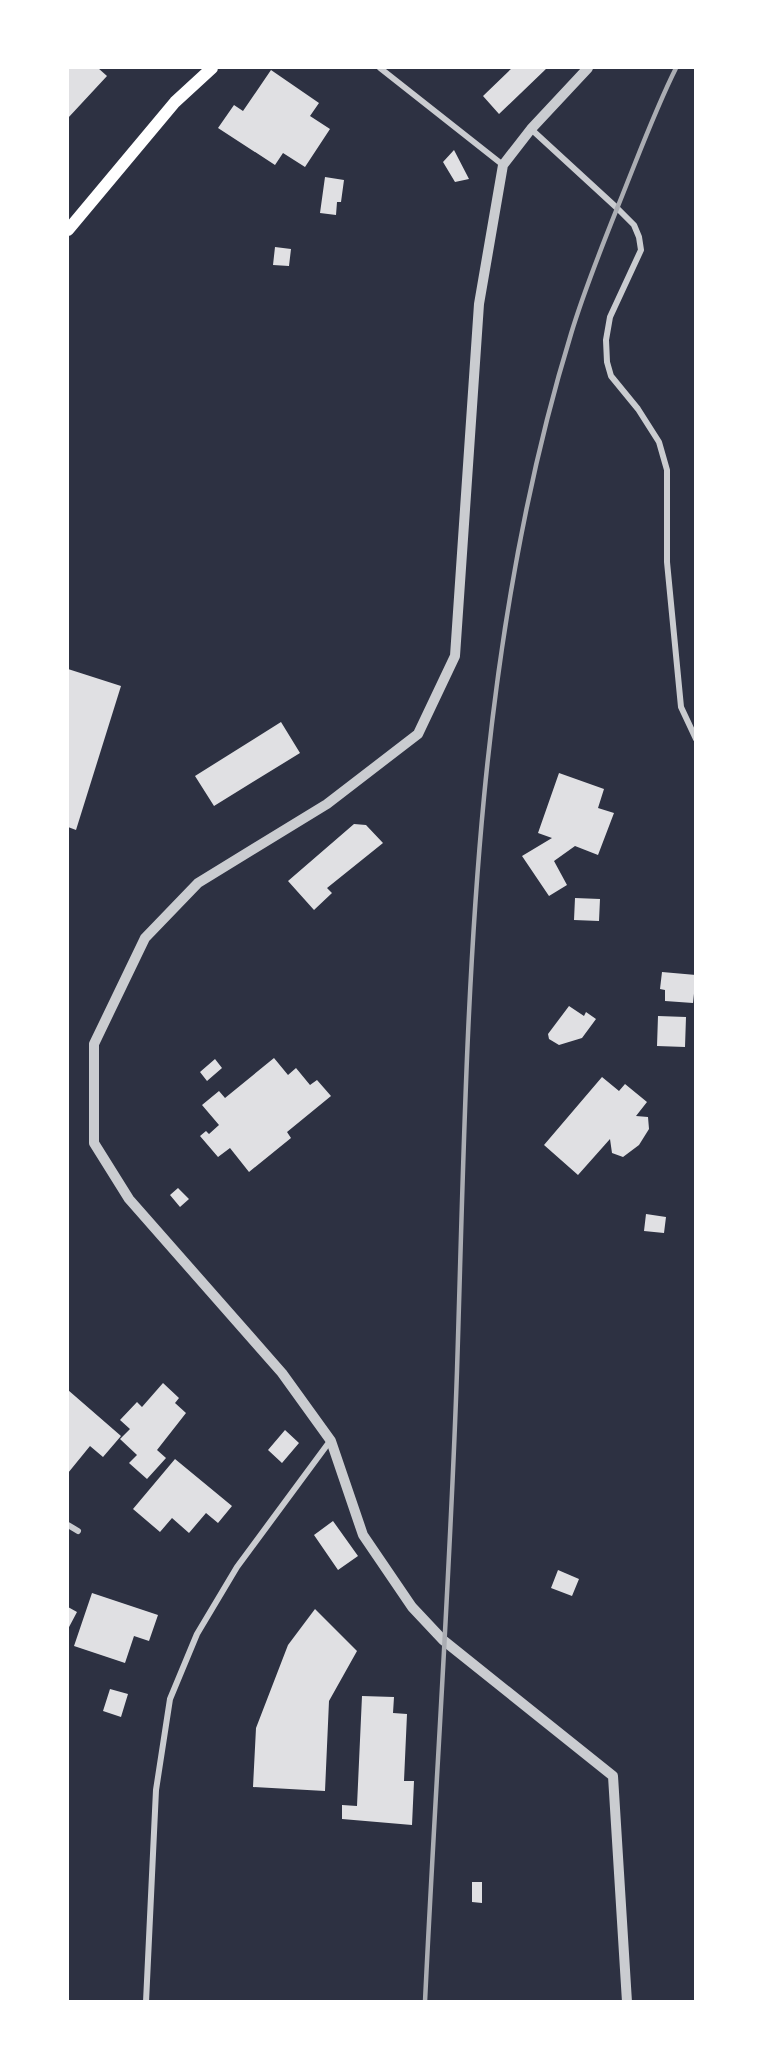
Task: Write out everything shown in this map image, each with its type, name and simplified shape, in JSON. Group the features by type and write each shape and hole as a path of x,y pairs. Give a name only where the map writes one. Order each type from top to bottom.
{"main road":[{"path":"68,230 175,102 212,68"}],"street":[{"path":"380,68 503,165"},
{"path":"588,68 531,129 503,165 479,304 455,656 418,734 327,804 198,883 145,938 94,1044 94,1143 129,1199 282,1373 331,1441 363,1535 412,1607 444,1640 613,1776 627,2001"},
{"path":"531,129 617,208 634,225 639,237 641,250 610,317 606,340 607,362 611,376 638,409 659,442 667,470 667,562 681,707 696,739"},
{"path":"146,2001 156,1791 170,1699 197,1634 237,1567 331,1441"},
{"path":"68,1525 78,1531"}],"building":[{"path":"68,68 98,68 107,76 68,118"},
{"path":"512,68 547,68 499,114 483,96"},
{"path":"271,70 319,103 310,116 330,129 305,167 283,153 275,165 218,128 234,105 243,111"},
{"path":"454,150 469,179 455,182 443,162"},
{"path":"325,177 344,180 341,202 337,202 336,215 320,213"},
{"path":"275,247 291,249 289,266 273,265"},
{"path":"68,669 121,686 76,830 68,827"},
{"path":"281,722 300,753 214,806 195,776"},
{"path":"559,773 604,789 598,808 614,813 598,855 575,846 554,861 567,885 549,896 522,856 552,838 538,833"},
{"path":"354,824 366,825 383,843 327,888 332,893 314,910 288,881"},
{"path":"575,898 600,899 599,921 574,920"},
{"path":"662,972 696,975 693,1003 665,1001 665,990 660,989"},
{"path":"569,1006 584,1016 586,1012 596,1019 582,1038 559,1045 549,1039 548,1034"},
{"path":"658,1016 686,1017 685,1047 657,1046"},
{"path":"274,1058 288,1075 296,1068 310,1085 317,1080 331,1096 287,1132 291,1138 249,1172 230,1148 218,1157 200,1136 206,1131 209,1134 219,1125 202,1105 219,1091 225,1098"},
{"path":"215,1059 222,1068 207,1081 200,1072"},
{"path":"602,1077 619,1091 625,1084 647,1102 636,1116 648,1117 649,1129 639,1145 623,1157 612,1153 610,1139 578,1175 544,1145"},
{"path":"178,1188 189,1199 180,1207 170,1195"},
{"path":"646,1214 666,1217 664,1233 644,1231"},
{"path":"163,1383 179,1398 175,1403 186,1413 157,1450 166,1458 147,1479 129,1463 137,1455 120,1439 130,1429 120,1420 137,1402 142,1407"},
{"path":"68,1390 121,1436 103,1457 90,1446 68,1473"},
{"path":"285,1430 299,1443 282,1463 268,1450"},
{"path":"175,1459 232,1506 218,1523 206,1513 189,1533 172,1518 160,1532 133,1509"},
{"path":"333,1521 358,1556 338,1570 314,1535"},
{"path":"558,1570 579,1579 572,1596 551,1588"},
{"path":"92,1593 158,1615 149,1641 134,1636 125,1663 74,1646"},
{"path":"68,1607 77,1612 68,1629"},
{"path":"315,1609 357,1651 329,1701 325,1791 253,1787 256,1728 288,1645"},
{"path":"110,1689 128,1694 121,1717 103,1711"},
{"path":"362,1696 394,1697 393,1713 407,1714 404,1781 414,1781 412,1825 342,1819 342,1805 357,1806"},
{"path":"472,1882 482,1882 482,1903 472,1902"}],"railway":[{"path":"425,2002 454,1450 471,979 480,848 493,718 511,589 537,461 571,334 604,241 676,68"}]}
